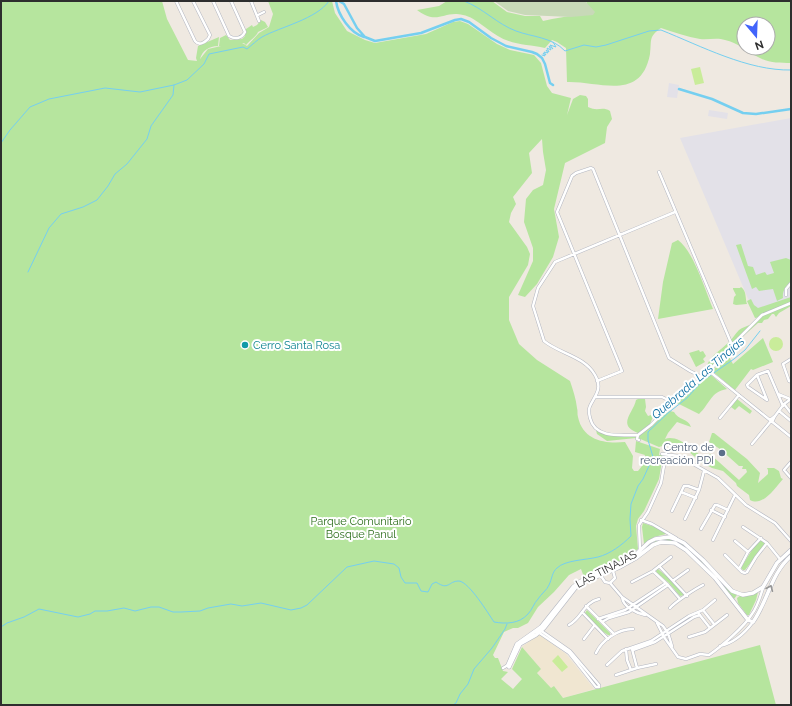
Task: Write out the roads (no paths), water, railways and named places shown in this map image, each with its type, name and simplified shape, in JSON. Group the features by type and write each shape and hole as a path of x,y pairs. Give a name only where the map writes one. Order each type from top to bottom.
{"street":[{"path":"176,1 195,42 199,44 208,39 210,35 193,1"},
{"path":"213,1 231,37 240,38 245,32 231,1"},
{"path":"251,1 259,20"},
{"path":"258,15 264,12"},
{"path":"597,381 622,371 573,254 557,210 572,176 590,168 593,169 669,358 702,377"},
{"path":"659,172 732,345"},
{"path":"676,212 558,260 553,264 538,288 533,309 544,341 586,364 595,375 598,391 590,406 589,414 592,424 598,431 611,434 638,435 651,425 709,371 726,354 727,350 762,316 791,304"},
{"path":"786,295 786,289 791,283"},
{"path":"791,359 783,364 783,367 791,382"},
{"path":"709,371 791,437"},
{"path":"757,375 767,400 747,386 748,383 757,375 768,371 783,405 791,414"},
{"path":"752,444 783,405 791,399 777,393"},
{"path":"720,418 739,395"},
{"path":"596,397 662,397 668,400 670,406"},
{"path":"779,411 791,421"},
{"path":"638,435 637,439 639,440"},
{"name":"LAS TINAJAS","path":"641,552 638,528 641,520 647,514 661,484 664,454 678,456 704,471"},
{"path":"791,462 784,470 791,478"},
{"path":"685,519 696,498 704,471 721,480 750,508 772,521 791,541"},
{"path":"672,511 684,486 699,490"},
{"path":"681,492 696,498"},
{"path":"713,540 735,495"},
{"path":"701,530 713,506 717,505 728,510"},
{"path":"711,510 725,517"},
{"path":"641,520 665,530 690,548 732,591 740,595 750,594 763,587"},
{"path":"743,527 768,543 780,560"},
{"path":"665,530 667,534 666,537"},
{"path":"641,552 653,540 666,537 678,540"},
{"path":"739,569 748,552 761,538"},
{"path":"641,552 659,542 667,541 678,544 704,566 736,603 748,620 753,622"},
{"path":"735,541 748,552"},
{"path":"726,555 743,573 747,572 756,557 768,543"},
{"path":"657,623 676,655 684,659 690,659 700,654 710,655 748,620 757,605 769,574 780,560 791,550"},
{"name":"LAS TINAJAS","path":"508,666 510,666 520,644 539,631 576,587 584,582 613,571 641,552"},
{"name":"LAS TINAJAS","path":"539,631 575,584 615,566 641,552"},
{"path":"720,646 730,644 753,622 763,606 776,574 791,556"},
{"path":"632,582 653,571 671,557"},
{"path":"659,566 674,580 687,596"},
{"path":"674,580 688,570"},
{"path":"610,583 615,578 613,571"},
{"path":"653,571 680,599"},
{"path":"601,576 605,582 610,583 622,597 663,626 667,632 672,648"},
{"path":"598,619 625,610 632,604 667,584"},
{"path":"602,622 606,619 629,612 667,584"},
{"path":"670,608 680,599 703,585"},
{"path":"736,603 736,598 740,595"},
{"path":"622,597 622,601 628,607 639,614 647,616"},
{"path":"570,625 575,621 586,606 592,601 599,599"},
{"path":"607,665 626,649 651,644 667,632 694,617 715,600"},
{"path":"586,606 614,634"},
{"path":"703,610 714,624"},
{"path":"582,612 608,639"},
{"path":"699,613 710,628"},
{"path":"689,637 702,633 727,615"},
{"path":"584,640 594,626"},
{"path":"596,653 599,647 614,634 623,630 633,629"},
{"path":"539,631 570,651 599,685 599,687 596,687 569,653 539,631"},
{"path":"632,648 636,668"},
{"path":"626,649 627,660 631,670"},
{"path":"616,675 636,668 656,664"},
{"path":"503,668 508,666"}],"waterway":[{"path":"1,143 30,107 49,99 105,88 140,92 174,85 187,80 204,64 209,54 243,47 247,49 262,37 316,13 329,1"},
{"path":"336,1 339,12 346,23 354,32 364,37"},
{"path":"339,1 344,4 357,28 365,37 375,41 421,33 455,20 461,19 469,22 491,38 506,46 537,54 542,58 550,83 553,85"},
{"path":"464,1 509,28 548,40 560,46 565,51 584,45 596,47 606,45 649,31 661,30 708,50 742,62 775,69 791,70"},
{"path":"542,55 545,56 543,53 546,55 544,52 548,53 546,50 549,52 547,48 551,50 549,46 553,49 550,45 556,47 553,42"},
{"path":"28,272 49,228 61,214 83,207 97,200 115,174 127,164 147,139 151,126 173,95 174,85"},
{"path":"679,89 712,99 743,113 756,114 791,109"},
{"name":"Quebrada Las Tinajas","path":"1,627 39,609 78,617 95,611 107,611 124,608 135,611 151,607 159,607 173,612 181,612 200,611 231,604 242,606 261,603 291,610 307,605 347,567 374,561 394,564 399,568 401,577 405,583 417,583 421,591 428,592 432,584 436,582 440,585 446,586 455,581 459,581 468,587 478,598 494,622 508,623 521,620 548,587 557,568 565,563 607,554 620,546 631,536 631,504 638,486 643,479 653,457 648,440 648,432 687,398 702,381 745,350 760,331"},
{"path":"453,705 456,703 460,694 468,684 474,669 492,648 507,624"}],"place":[{"name":"Cerro Santa Rosa","path":"245,345"},
{"name":"Centro de recreación PDI","path":"722,453"}],"park label":[{"name":"Parque Comunitario Bosque Panul","path":"361,527"}]}
